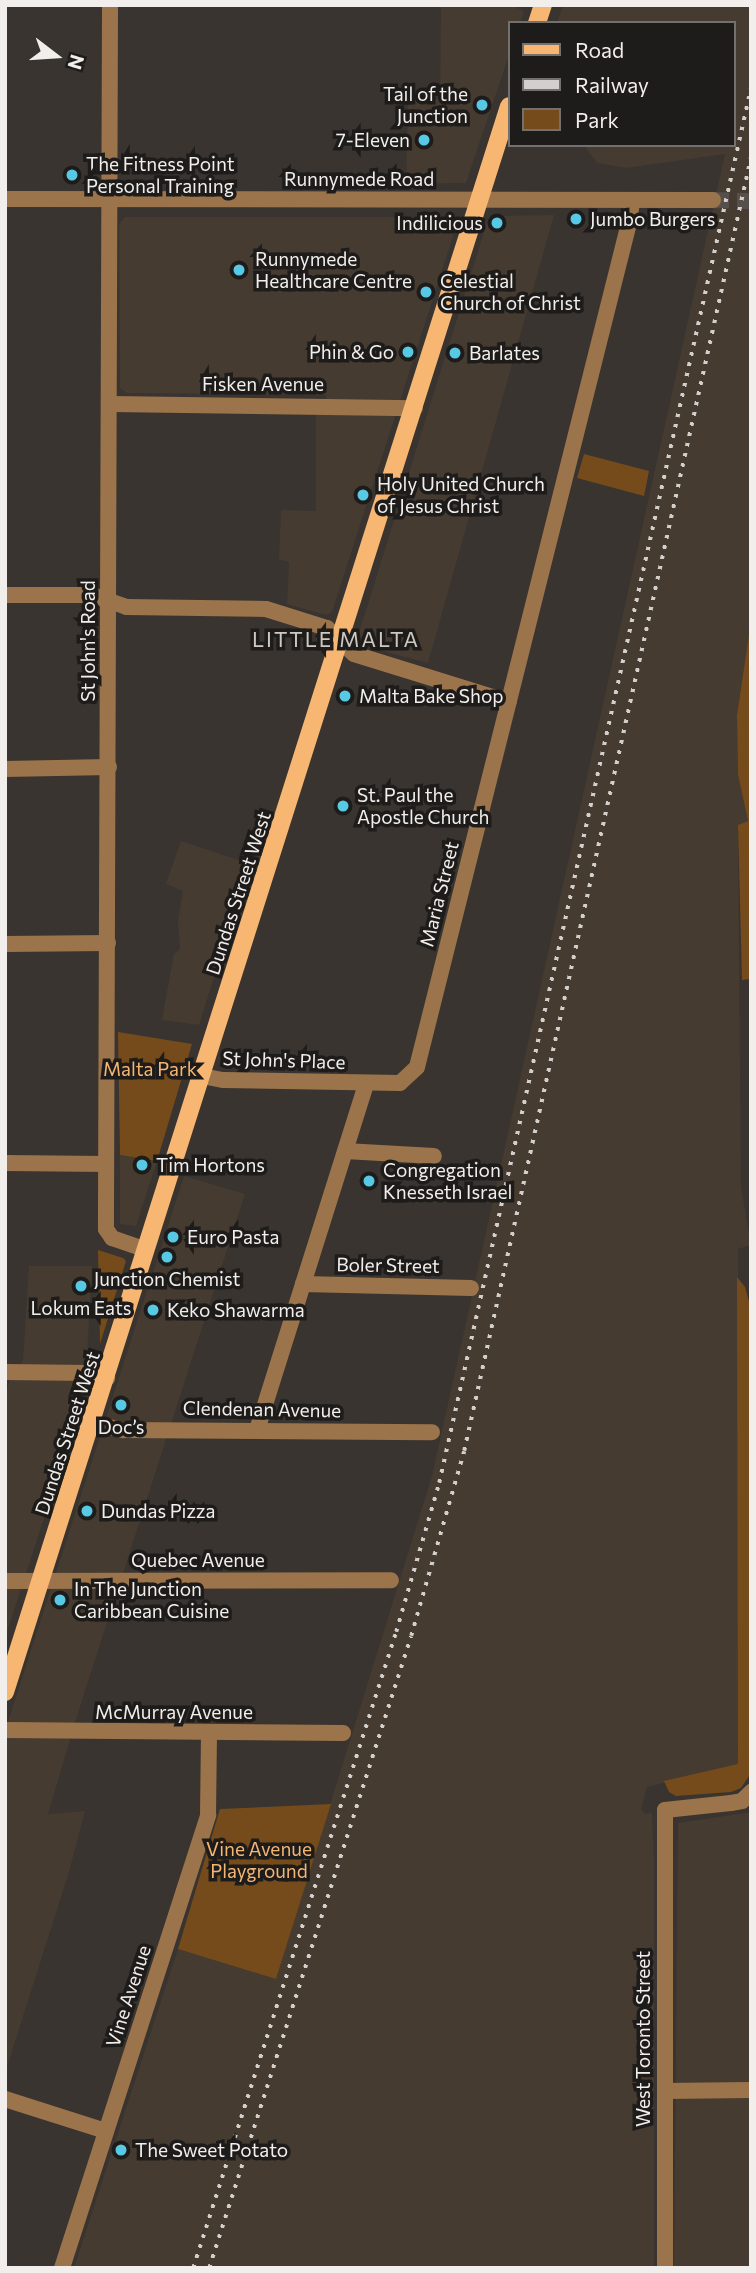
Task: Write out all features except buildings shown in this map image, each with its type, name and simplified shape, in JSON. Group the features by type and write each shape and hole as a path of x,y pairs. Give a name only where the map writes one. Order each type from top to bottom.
{"main road":[{"name":"Dundas Street West","path":"5,1692 107,1378 508,109"}],"street":[{"name":"St John's Road","path":"110,5 106,1229 112,1238 146,1250"},
{"name":"Runnymede Road","path":"5,199 713,201"},
{"name":"Maria Street","path":"366,1084 400,1083 417,1067 632,201"},
{"name":"Fisken Avenue","path":"110,404 415,408"},
{"path":"5,595 92,595 125,607 266,609 327,628 354,654 509,702"},
{"path":"5,769 109,767"},
{"path":"5,944 107,943"},
{"name":"St John's Place","path":"202,1076 223,1080 366,1084"},
{"path":"257,1430 366,1084"},
{"path":"345,1152 434,1156"},
{"path":"5,1163 106,1164"},
{"name":"Boler Street","path":"303,1284 471,1288"},
{"path":"5,1372 90,1373 107,1378"},
{"name":"Clendenan Avenue","path":"92,1423 122,1430 432,1432"},
{"name":"Quebec Avenue","path":"5,1581 391,1580"},
{"name":"McMurray Avenue","path":"5,1730 343,1733"},
{"name":"Vine Avenue","path":"62,2268 208,1815 209,1733"},
{"name":"West Toronto Street","path":"665,2268 665,1810 742,1801 750,1793"},
{"path":"665,2091 751,2090"},
{"path":"5,2099 106,2131"}],"shaded area":[{"path":"563,5 751,5 751,621 737,715 738,775 748,822 738,825 741,1186 751,1245 738,1249 738,1765 647,1787 641,1810 646,1814 652,1812 654,1863 654,2268 74,2268 178,1949 276,1979 432,1476 725,154 626,168 597,163 585,147 735,147 735,21 558,21"},
{"path":"441,6 515,6 524,12 521,21 508,21 508,58 466,183 406,184 408,100 440,99"},
{"path":"554,215 428,663 363,646 357,639 489,216"},
{"path":"125,217 453,217 457,224 332,612 326,615 287,604 289,562 279,559 281,510 316,511 316,413 326,413 326,395 127,393 120,388 119,224"},
{"path":"181,841 250,864 199,1025 162,1020 174,954 180,949 178,921 183,891 166,884"},
{"path":"120,1155 157,1161 136,1226 120,1224"},
{"path":"184,1176 245,1194 48,1814 85,1811 69,1872 5,2073 5,1731"},
{"path":"29,1266 92,1266 85,1392 5,1638 5,1402 9,1381 23,1361"},
{"path":"751,1812 751,2268 674,2268 678,1823"}],"green space":[{"path":"584,454 649,471 644,496 577,478"},
{"path":"751,621 751,979 742,980 738,825 748,821 738,775 737,715"},
{"name":"Malta Park","path":"118,1032 192,1044 157,1161 120,1155"},
{"path":"98,1250 126,1261 100,1344"},
{"path":"737,1277 745,1287 751,1309 749,1776 741,1788 731,1792 676,1796 669,1792 664,1781 738,1764"},
{"name":"Vine Avenue Playground","path":"331,1804 276,1979 178,1949 220,1809"}],"tunnel":[{"path":"713,200 751,201"}],"railway":[{"path":"193,2268 396,1632 439,1483 751,87"},
{"path":"209,2268 411,1636 464,1451 751,156"}],"place":[{"name":"Tail of the Junction","path":"482,105"},
{"name":"7-Eleven","path":"424,140"},
{"name":"The Fitness Point Personal Training","path":"72,175"},
{"name":"Jumbo Burgers","path":"576,219"},
{"name":"Indilicious","path":"497,223"},
{"name":"Runnymede Healthcare Centre","path":"239,270"},
{"name":"Celestial Church of Christ","path":"426,292"},
{"name":"Phin & Go","path":"408,352"},
{"name":"Barlates","path":"455,353"},
{"name":"Holy United Church of Jesus Christ","path":"363,495"},
{"name":"Malta Bake Shop","path":"345,696"},
{"name":"St. Paul the Apostle Church","path":"343,806"},
{"name":"Tim Hortons","path":"142,1165"},
{"name":"Congregation Knesseth Israel","path":"369,1181"},
{"name":"Euro Pasta","path":"173,1237"},
{"name":"Junction Chemist","path":"167,1257"},
{"name":"Lokum Eats","path":"81,1286"},
{"name":"Keko Shawarma","path":"153,1310"},
{"name":"Doc’s","path":"121,1405"},
{"name":"Dundas Pizza","path":"87,1511"},
{"name":"In The Junction Caribbean Cuisine","path":"60,1600"},
{"name":"The Sweet Potato","path":"121,2150"}],"district":[{"name":"LITTLE MALTA","path":"336,639"}]}
